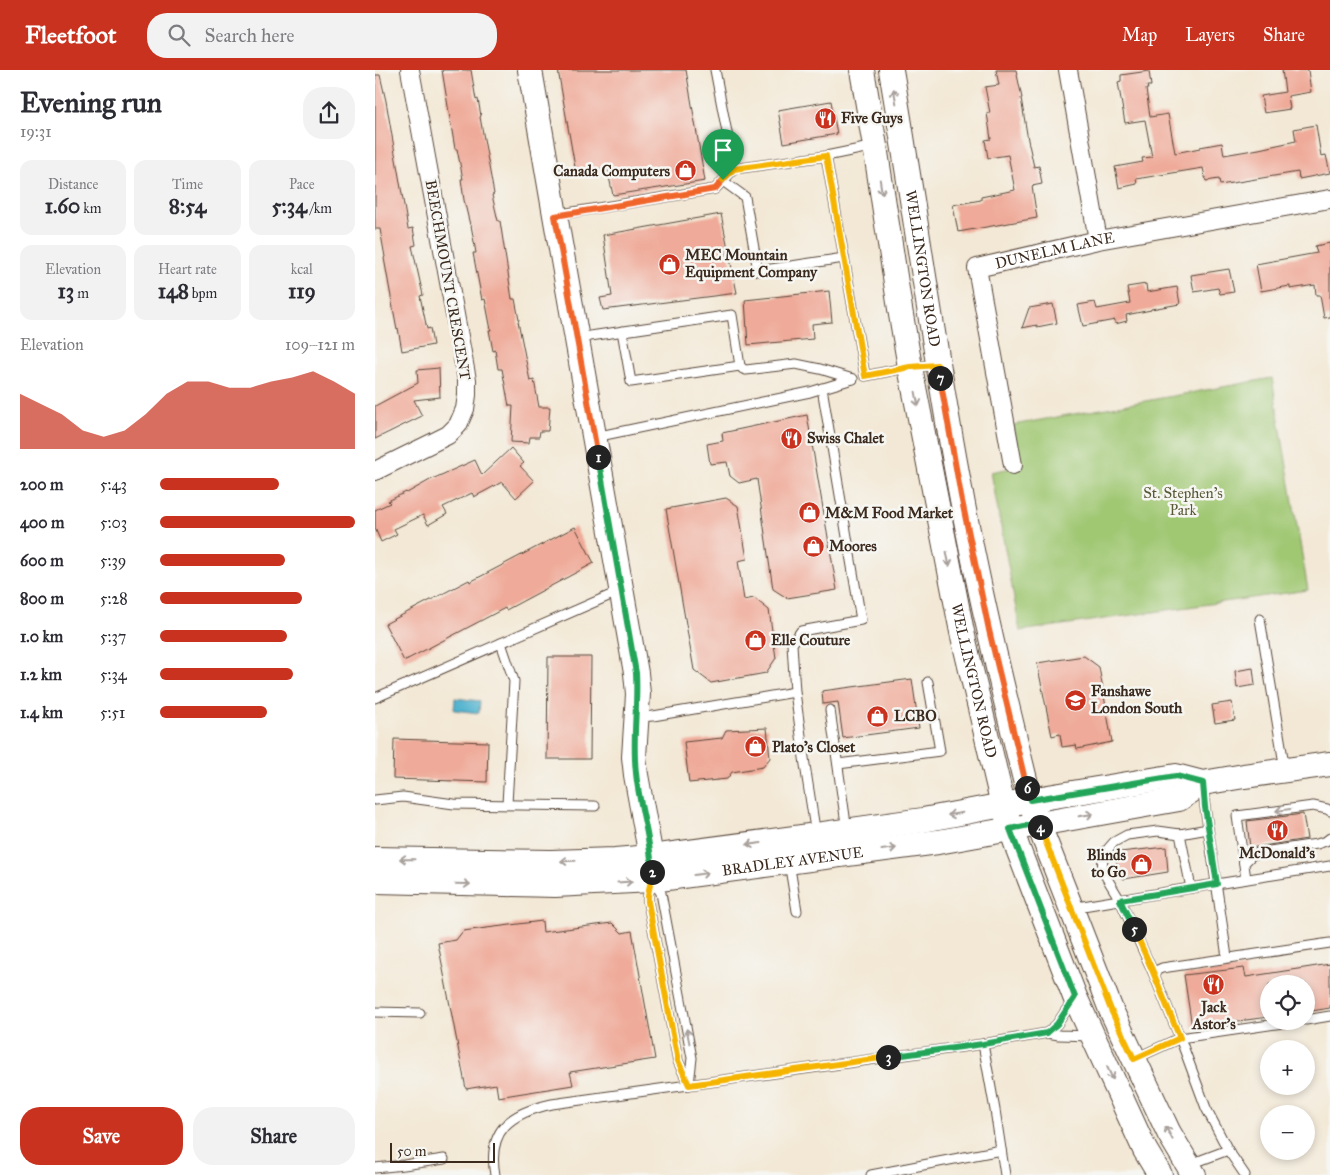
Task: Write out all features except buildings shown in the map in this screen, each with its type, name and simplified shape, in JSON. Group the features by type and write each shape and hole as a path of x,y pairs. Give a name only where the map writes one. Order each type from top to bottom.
{"main road":[{"path":"531,70 636,673 638,694 634,757 651,857 652,880"},
{"name":"WELLINGTON ROAD","path":"862,70 910,367 962,632 1003,805 1010,829 1075,997 1145,1150 1160,1175"},
{"name":"WELLINGTON ROAD","path":"891,70 937,365 961,496 989,630 1030,800 1111,1010 1169,1133 1191,1170"},
{"name":"BRADLEY AVENUE","path":"375,881 555,885 652,880 938,842 1179,799 1203,783 1330,764"},
{"name":"BRADLEY AVENUE","path":"375,859 551,862 651,857 923,820 1176,776 1203,783"}],"street":[{"name":"BEECHMOUNT CRESCENT","path":"375,471 448,435 458,425 465,410 467,395 467,380 410,70"},
{"path":"1068,70 1099,240"},
{"name":"DUNELM LANE","path":"1013,465 977,268 1099,240 1330,199"}],"lane":[{"path":"715,70 734,169"},
{"path":"555,216 715,189 734,169 826,156 875,146"},
{"path":"826,156 865,376"},
{"path":"723,180 745,197 758,271 844,258"},
{"path":"577,338 732,315 743,369 796,364 853,379"},
{"path":"622,331 631,382 741,366"},
{"path":"594,437 810,392 865,376 910,367 937,365"},
{"path":"816,835 795,692 792,644 801,631 861,620 822,388"},
{"path":"375,698 621,590"},
{"path":"1260,619 1285,771"},
{"path":"501,643 514,681 507,804"},
{"path":"837,764 940,751 928,682"},
{"path":"636,718 795,692"},
{"path":"830,710 847,831"},
{"path":"1203,783 1227,958"},
{"path":"375,800 403,797 454,804 595,806"},
{"path":"1246,879 1237,816 1313,806 1327,809 1330,812"},
{"path":"1208,829 1180,834 1158,831 1127,835 1114,842 1107,850 1103,859 1102,870 1120,900 1153,972 1206,1108 1227,1150 1245,1175"},
{"path":"1180,834 1191,888"},
{"path":"1245,863 1252,855 1262,852 1317,844 1326,842 1330,838"},
{"path":"789,861 797,911"},
{"path":"1071,908 1330,866"},
{"path":"652,880 648,902 678,1061 689,1085"},
{"path":"652,880 661,893 692,1058 689,1085"},
{"path":"1153,972 1162,968 1330,943"},
{"path":"1047,1033 1057,1024 1075,997"},
{"path":"375,1012 420,1013"},
{"path":"1315,1018 1330,1016"},
{"path":"1134,1059 1180,1038 1260,1026"},
{"path":"495,1175 493,1161 495,1141 506,1124 518,1115 534,1108 551,1104 983,1044 1047,1033 1093,1036"},
{"path":"983,1044 1005,1175"},
{"path":"871,1175 1001,1150"},
{"path":"1191,1170 1227,1150"},
{"path":"375,1168 444,1159"}],"green space":[{"name":"St. Stephen's Park","path":"1272,378 1308,590 1020,631 991,472 1021,466 1013,425"}],"water":[{"path":"455,698 480,701 479,713 454,710"}],"place":[{"name":"Five Guys","path":"825,118"},
{"name":"Canada Computers","path":"686,171"},
{"name":"MEC Mountain Equipment Company","path":"669,264"},
{"name":"Swiss Chalet","path":"791,438"},
{"name":"M&M Food Market","path":"809,513"},
{"name":"Moores","path":"813,546"},
{"name":"Elle Couture","path":"755,640"},
{"name":"Fanshawe London South","path":"1075,700"},
{"name":"LCBO","path":"878,716"},
{"name":"Plato's Closet","path":"756,747"},
{"name":"McDonald's","path":"1277,830"},
{"name":"Blinds to Go","path":"1142,864"},
{"name":"Jack Astor's","path":"1214,984"}],"route":[{"path":"826,156 865,376 910,367 937,365 961,496 989,630 1030,800 1176,776 1203,783 1217,884 1120,900 1153,972 1180,1038 1134,1059 1111,1010 1038,823 1010,829 1075,997 1057,1024 1047,1033 983,1044 689,1085 678,1061 648,902 652,880 651,857 634,757 638,694 636,673 555,216 715,189 723,180 734,169 826,156"}]}
